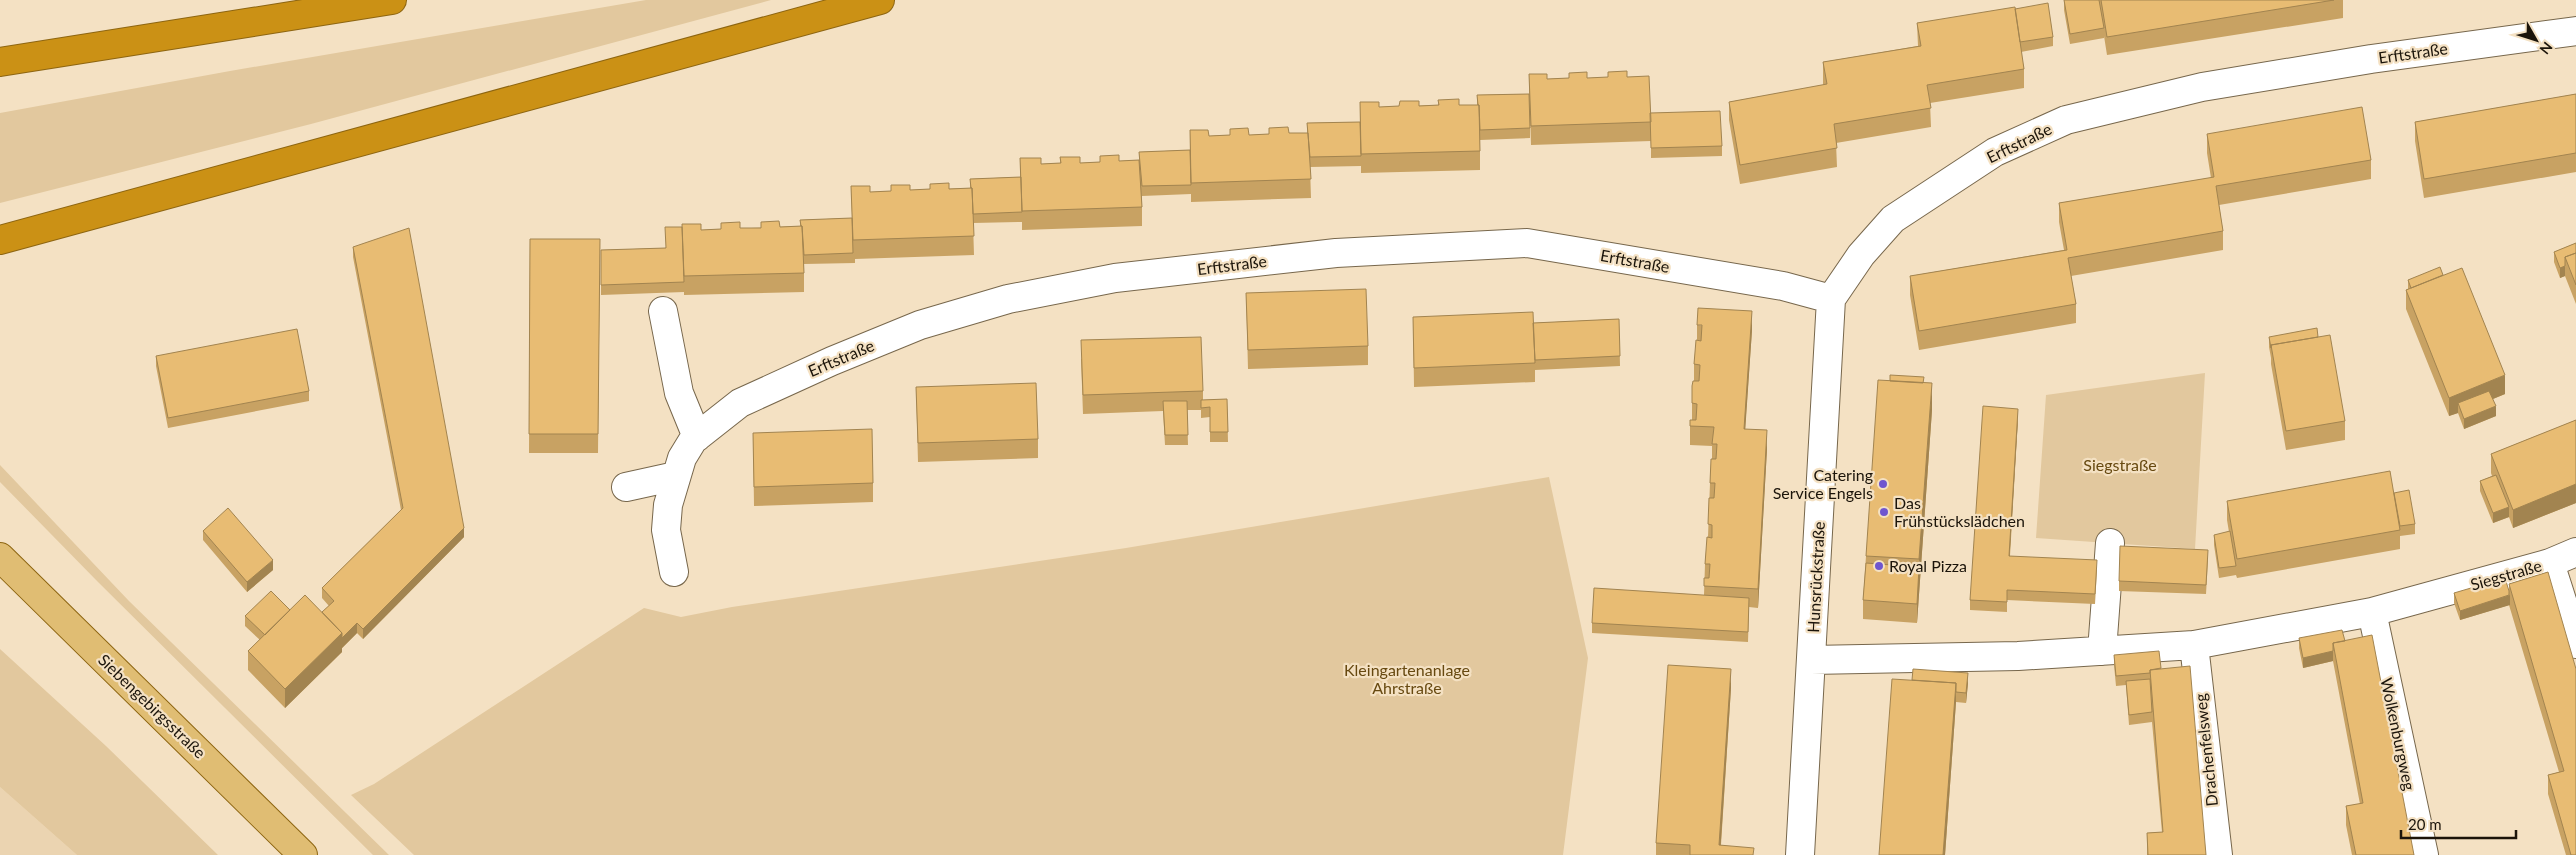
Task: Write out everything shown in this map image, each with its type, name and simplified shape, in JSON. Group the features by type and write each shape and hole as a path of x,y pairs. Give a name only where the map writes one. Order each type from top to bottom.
{"highway":[{"path":"0,62 392,0"},
{"path":"0,240 880,0"}],"main road":[{"name":"Siebengebirgsstraße","path":"0,557 304,855"}],"street":[{"name":"Erftstraße","path":"674,572 666,530 668,505 682,458 697,437 740,403 832,361 920,325 1008,299 1115,278 1336,253 1527,242 1783,286 1831,299 1861,255 1892,219 1995,152 2066,120 2202,87 2381,58 2576,31"},
{"name":"Hunsrückstraße","path":"1800,855 1831,299"},
{"path":"664,311 678,393 697,437"},
{"path":"626,487 676,476"},
{"path":"2102,651 2110,543"},
{"name":"Siegstraße","path":"1811,660 2018,656 2194,645 2372,612 2550,563 2576,552"},
{"path":"2550,563 2576,644"},
{"name":"Wolkenburgweg","path":"2372,612 2424,855"},
{"name":"Drachenfelsweg","path":"2194,645 2218,855"}],"shaded area":[{"path":"0,787 77,855 0,855"}],"green space":[{"path":"646,0 771,0 311,124 0,203 0,113 230,71"},
{"name":"Siegstraße","path":"2205,373 2195,549 2036,538 2046,395"},
{"path":"0,465 129,601 389,855 373,855 98,582 0,482"},
{"name":"Kleingartenanlage Ahrstraße","path":"1549,477 1588,658 1563,855 414,855 351,795 374,784 644,608 681,617 732,607 1126,548"},
{"path":"0,649 106,746 218,855 77,855 0,787"}],"building":[{"path":"2064,0 2099,0 2104,28 2070,34"},
{"path":"2101,0 2334,0 2107,37"},
{"path":"2048,3 2053,37 2020,42 2015,9"},
{"path":"2015,7 2024,69 1927,85 1931,108 1834,124 1837,148 1740,165 1729,102 1827,84 1823,62 1921,46 1917,23"},
{"path":"1627,71 1627,77 1649,76 1651,122 1531,126 1529,74 1547,74 1547,79 1569,78 1569,73 1587,72 1587,78 1608,77 1608,72"},
{"path":"1529,94 1530,128 1480,130 1477,95"},
{"path":"2576,94 2576,153 2424,179 2415,122"},
{"path":"1459,99 1459,105 1479,105 1480,151 1361,154 1360,102 1379,102 1379,107 1399,106 1400,101 1419,101 1419,106 1439,105 1438,100"},
{"path":"2362,107 2371,160 2216,186 2223,231 2068,258 2076,304 1919,331 1910,276 2067,250 2059,203 2214,177 2207,134"},
{"path":"1720,111 1722,146 1651,148 1650,113"},
{"path":"1360,122 1361,156 1310,157 1307,123"},
{"path":"1288,127 1289,133 1308,133 1311,179 1191,183 1190,130 1208,130 1209,136 1230,135 1230,129 1248,128 1249,135 1269,134 1269,128"},
{"path":"1190,150 1191,185 1142,186 1139,152"},
{"path":"1119,155 1119,161 1139,160 1142,207 1022,211 1020,158 1041,158 1041,164 1061,163 1060,157 1080,157 1080,163 1100,162 1100,156"},
{"path":"1021,177 1022,212 973,214 970,179"},
{"path":"949,183 949,189 972,188 974,236 853,240 851,186 870,186 870,192 891,191 891,185 910,185 910,190 930,189 930,184"},
{"path":"852,218 853,253 804,255 800,220"},
{"path":"779,221 780,227 802,226 804,273 684,276 682,224 701,224 701,230 721,229 721,223 740,222 740,228 761,228 761,222"},
{"path":"665,227 682,227 684,282 601,285 601,250 666,248"},
{"path":"409,228 464,528 363,629 357,623 342,638 342,633 322,612 334,601 322,588 403,508 353,247"},
{"path":"530,239 600,239 598,434 529,434"},
{"path":"2576,243 2576,253 2565,257 2565,266 2560,268 2554,252"},
{"path":"2576,253 2576,285 2565,257"},
{"path":"2440,267 2443,275 2411,288 2408,280"},
{"path":"2462,268 2505,375 2449,398 2406,290"},
{"path":"1366,289 1368,346 1248,350 1246,293"},
{"path":"1698,308 1752,311 1744,429 1767,430 1758,589 1704,586 1704,578 1709,578 1710,564 1705,564 1707,537 1712,538 1712,525 1708,524 1709,498 1714,498 1715,483 1710,483 1711,459 1716,459 1717,444 1712,444 1714,427 1690,426 1690,420 1696,420 1697,404 1692,403 1693,381 1699,381 1700,365 1694,364 1696,340 1701,341 1702,325 1697,325"},
{"path":"1533,312 1535,363 1414,368 1413,317"},
{"path":"1619,319 1620,356 1535,360 1533,323"},
{"path":"2317,328 2318,337 2271,345 2271,348 2269,337"},
{"path":"297,329 309,391 168,418 156,356"},
{"path":"2330,335 2345,421 2286,431 2271,345"},
{"path":"1201,337 1203,391 1083,395 1081,340"},
{"path":"1890,375 1924,377 1923,383 1890,381"},
{"path":"1878,380 1932,383 1919,559 1866,556"},
{"path":"1036,383 1038,439 918,443 916,387"},
{"path":"2489,391 2496,406 2464,419 2458,403"},
{"path":"1227,399 1228,432 1210,432 1210,407 1201,408 1201,400"},
{"path":"1163,401 1187,401 1188,435 1165,435"},
{"path":"1983,406 2018,409 2009,556 2097,560 2095,594 2007,590 2007,602 1970,600"},
{"path":"2576,420 2576,484 2513,510 2491,454"},
{"path":"872,429 873,483 754,487 753,433"},
{"path":"2390,471 2400,530 2237,559 2227,501"},
{"path":"2496,475 2509,507 2493,513 2480,481"},
{"path":"2409,490 2415,524 2400,526 2394,493"},
{"path":"228,508 273,560 247,582 203,531"},
{"path":"2230,531 2236,566 2219,568 2214,535"},
{"path":"2120,546 2208,550 2206,585 2119,581"},
{"path":"1866,563 1919,567 1917,604 1863,600"},
{"path":"2548,572 2576,669 2576,855 2571,855 2548,775 2564,771 2509,584"},
{"path":"2505,578 2509,595 2460,611 2454,593"},
{"path":"1594,588 1749,598 1748,632 1592,623"},
{"path":"271,591 290,610 265,635 245,616"},
{"path":"305,595 342,633 285,689 248,651"},
{"path":"2342,630 2345,641 2333,643 2333,651 2303,658 2299,638"},
{"path":"2372,635 2414,855 2356,855 2346,806 2363,803 2333,643"},
{"path":"2159,651 2161,668 2150,670 2150,673 2116,676 2114,655"},
{"path":"1668,665 1731,669 1719,845 1754,848 1753,855 1690,855 1690,845 1656,843"},
{"path":"2190,666 2206,855 2148,855 2147,833 2163,832 2150,670"},
{"path":"1913,669 1968,673 1966,693 1956,692 1956,683 1912,680"},
{"path":"1892,679 1956,683 1943,855 1879,855"},
{"path":"2150,679 2152,712 2129,715 2126,681"}],"place":[{"name":"Catering Service Engels","path":"1883,484"},
{"name":"Das Frühstückslädchen","path":"1884,512"},
{"name":"Royal Pizza","path":"1879,566"}]}
